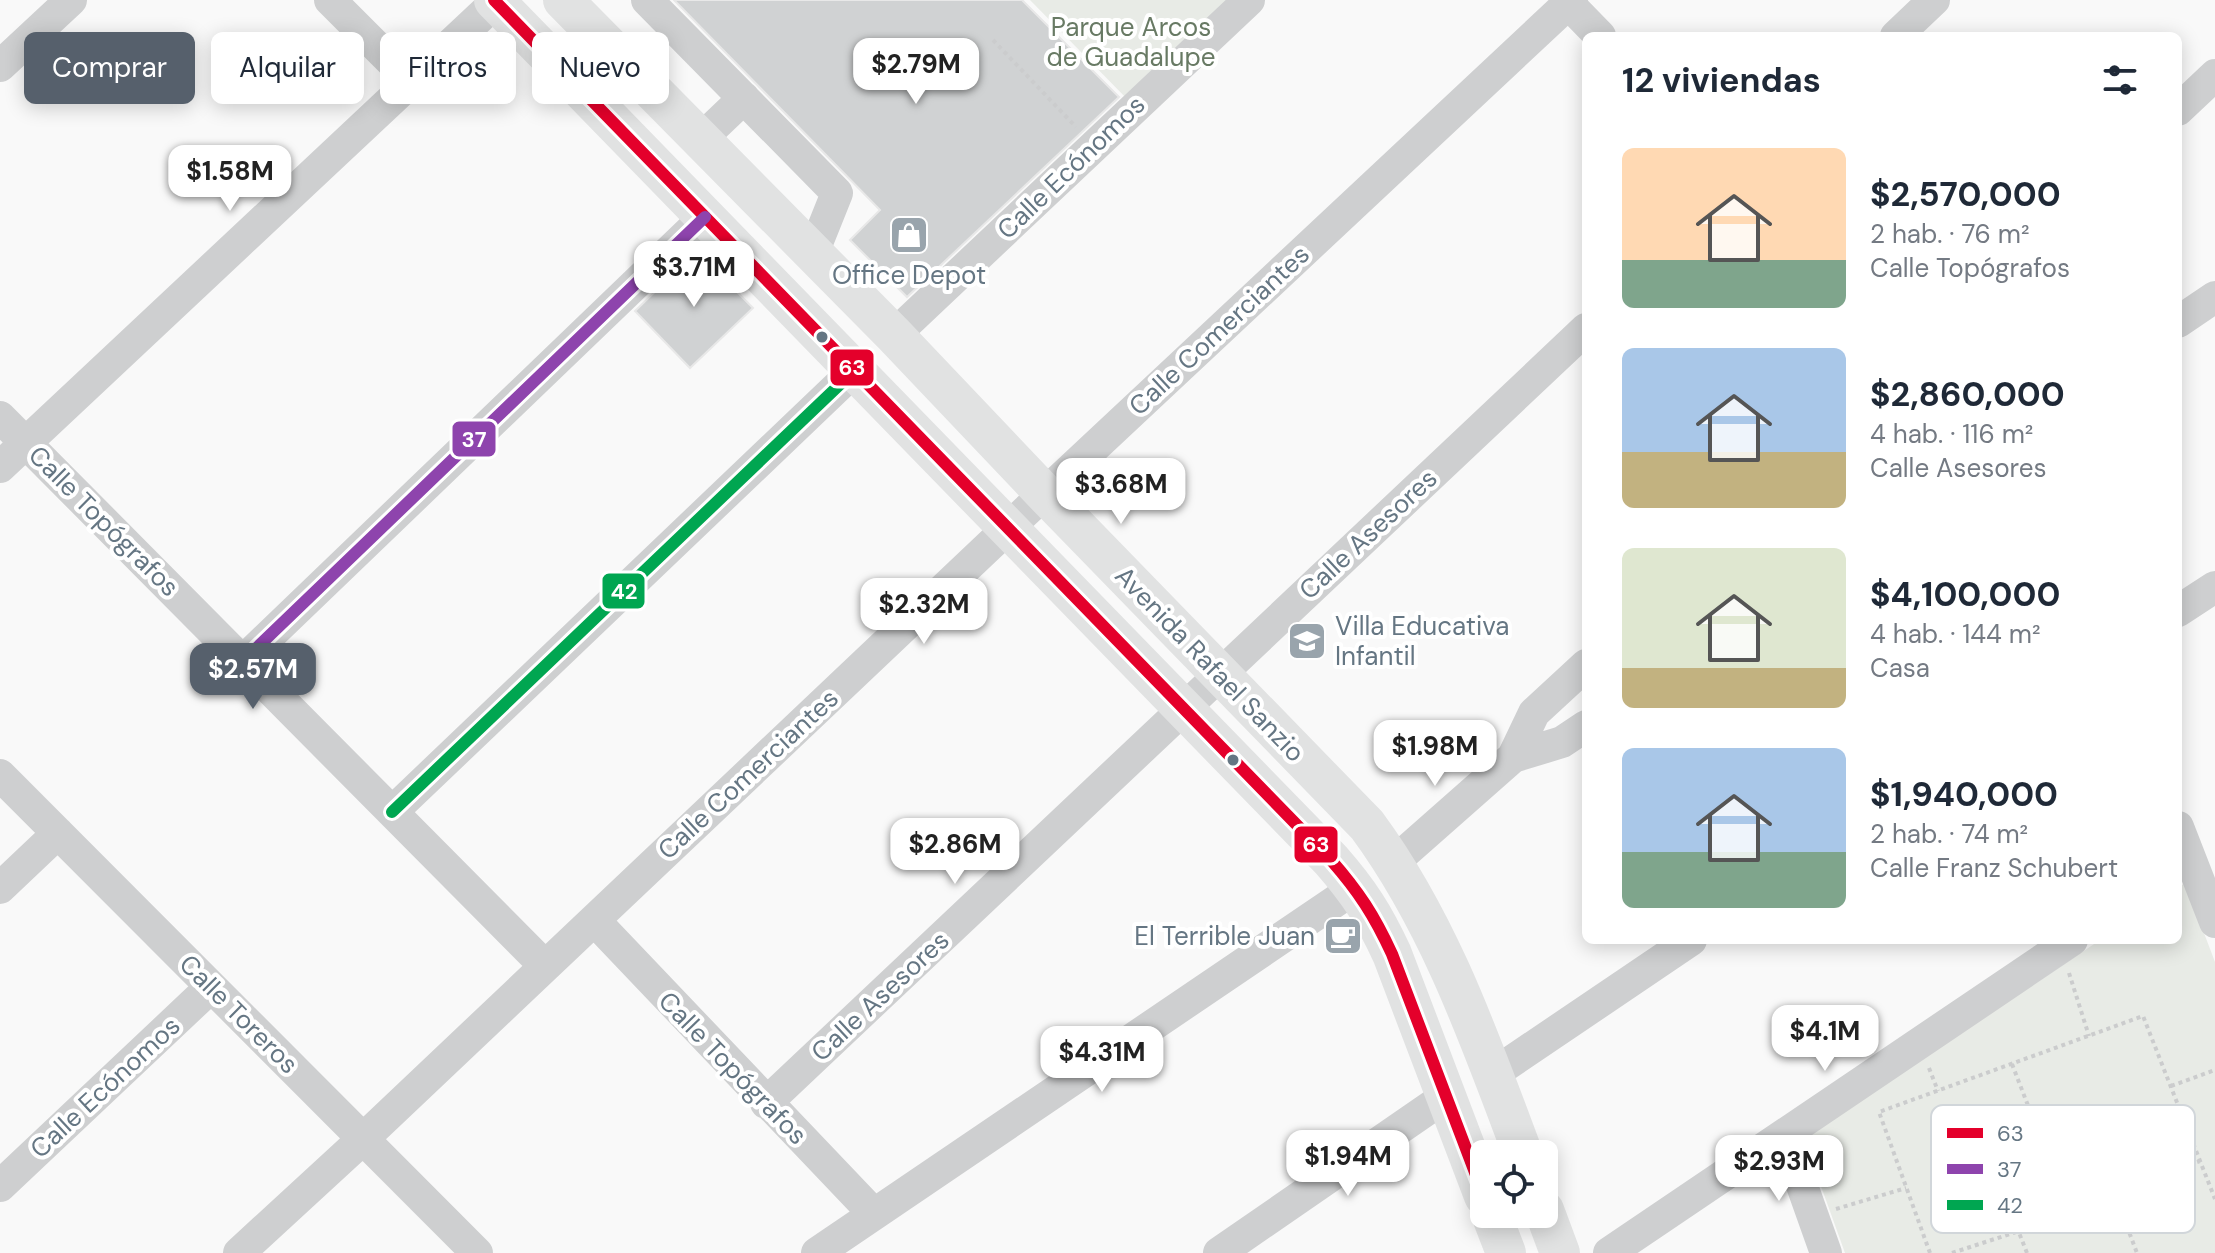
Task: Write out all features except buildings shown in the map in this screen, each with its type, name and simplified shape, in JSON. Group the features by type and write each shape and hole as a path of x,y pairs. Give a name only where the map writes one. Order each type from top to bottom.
{"main road":[{"name":"Avenida Rafael Sanzio","path":"563,0 894,335 1367,825 1394,862 1427,919 1462,997 1518,1140"},
{"name":"Avenida Rafael Sanzio","path":"496,1 1321,849 1355,888 1376,918 1392,954 1470,1160"},
{"path":"1496,1228 1506,1253"},
{"path":"1551,1228 1560,1253"}],"street":[{"path":"0,66 71,0"},
{"path":"330,0 380,50"},
{"path":"647,0 837,193 813,253"},
{"name":"Calle Ecónomos","path":"894,335 1249,0"},
{"path":"1900,32 1934,0"},
{"path":"463,32 496,1"},
{"path":"1568,1 1596,32"},
{"name":"Calle Comerciantes","path":"239,1253 1568,1"},
{"path":"2182,106 2215,75"},
{"path":"701,139 744,98"},
{"path":"0,467 387,104"},
{"path":"243,661 705,217"},
{"path":"2182,319 2215,297"},
{"name":"Calle Asesores","path":"766,1103 1582,333"},
{"path":"392,812 855,370"},
{"name":"Calle Topógrafos","path":"0,417 545,966"},
{"path":"2182,608 2215,587"},
{"path":"1394,862 1513,757 1534,713 1582,669"},
{"path":"1513,757 1562,742 1582,729"},
{"name":"Calle Toreros","path":"0,775 477,1253"},
{"path":"0,888 58,833"},
{"path":"2182,834 2195,857 2215,922"},
{"path":"817,1253 1355,888"},
{"name":"Calle Topógrafos","path":"594,920 874,1214"},
{"path":"1493,1074 1685,944"},
{"path":"1609,1253 2066,944"},
{"name":"Calle Ecónomos","path":"0,1186 211,987"},
{"path":"1219,1253 1445,1097"},
{"path":"1784,1135 1826,1253"}],"path":[{"path":"993,40 1095,146"},
{"path":"2066,944 2089,1036"},
{"path":"1930,1253 1879,1112 2143,1016 2178,1105"},
{"path":"2012,1064 2028,1105"},
{"path":"2171,1086 2215,1070"},
{"path":"2195,1148 2215,1199"},
{"path":"2195,1163 2200,1161"},
{"path":"1813,1216 1906,1188"},
{"path":"1952,1253 2013,1233"},
{"path":"2020,1233 2027,1253"},
{"path":"2130,1233 2137,1253"}],"green space":[{"name":"Parque Arcos de Guadalupe","path":"1030,0 1240,0 1130,102"},
{"path":"2185,883 2215,962 2215,1253 1845,1253 1804,1139 2094,944 2182,944 2182,885"}],"transit line":[{"name":"63","path":"494,0 1331,860 1365,904 1392,954 1470,1159"},
{"name":"37","path":"243,661 705,217"},
{"name":"42","path":"392,812 855,370"}],"place":[{"name":"Office Depot","path":"909,235"},
{"name":"Villa Educativa Infantil","path":"1307,641"},
{"name":"El Terrible Juan","path":"1343,936"}]}
